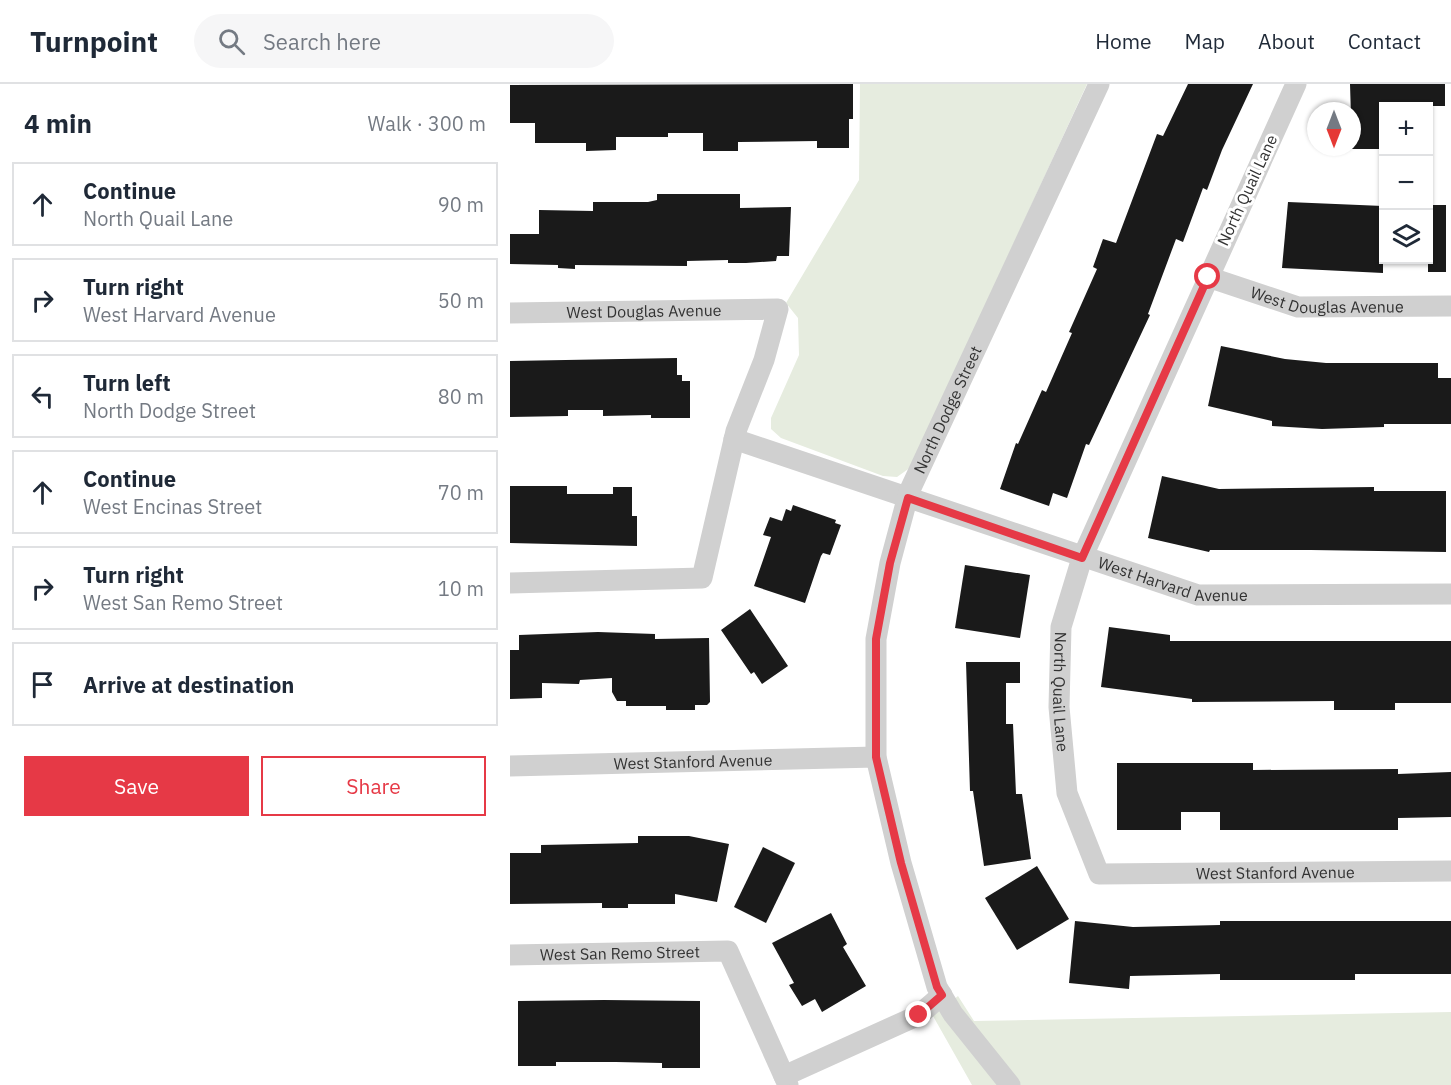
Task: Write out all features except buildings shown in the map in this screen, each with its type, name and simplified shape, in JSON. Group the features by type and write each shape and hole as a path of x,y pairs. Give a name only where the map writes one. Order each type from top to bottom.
{"street":[{"name":"North Dodge Street","path":"1010,1085 954,1014 937,987 901,863 876,757 876,639 890,563 908,498 1099,84"},
{"name":"North Quail Lane","path":"1099,874 1067,793 1059,707 1062,627 1082,558 1296,84"},
{"name":"West Douglas Avenue","path":"1208,277 1298,307 1451,306"},
{"name":"West Douglas Avenue","path":"510,313 778,309 764,360 734,439"},
{"name":"West Harvard Avenue","path":"734,439 1082,558 1198,595 1451,594"},
{"path":"510,583 702,578 734,439"},
{"name":"West Stanford Avenue","path":"510,766 876,757"},
{"name":"West Stanford Avenue","path":"1099,874 1451,871"},
{"name":"West San Remo Street","path":"510,955 728,951 786,1081"},
{"path":"786,1081 919,1015 942,995"}],"shaded area":[{"path":"860,84 1087,84 911,467 897,477 883,476 781,438 771,429 771,418 799,355 798,318 786,303 859,180"},
{"path":"958,996 974,1021 1451,1012 1451,1085 972,1085 933,1016"}],"route":[{"path":"919,1015 942,995 937,987 901,863 876,757 876,639 890,563 908,498 1082,558 1208,277"}]}
